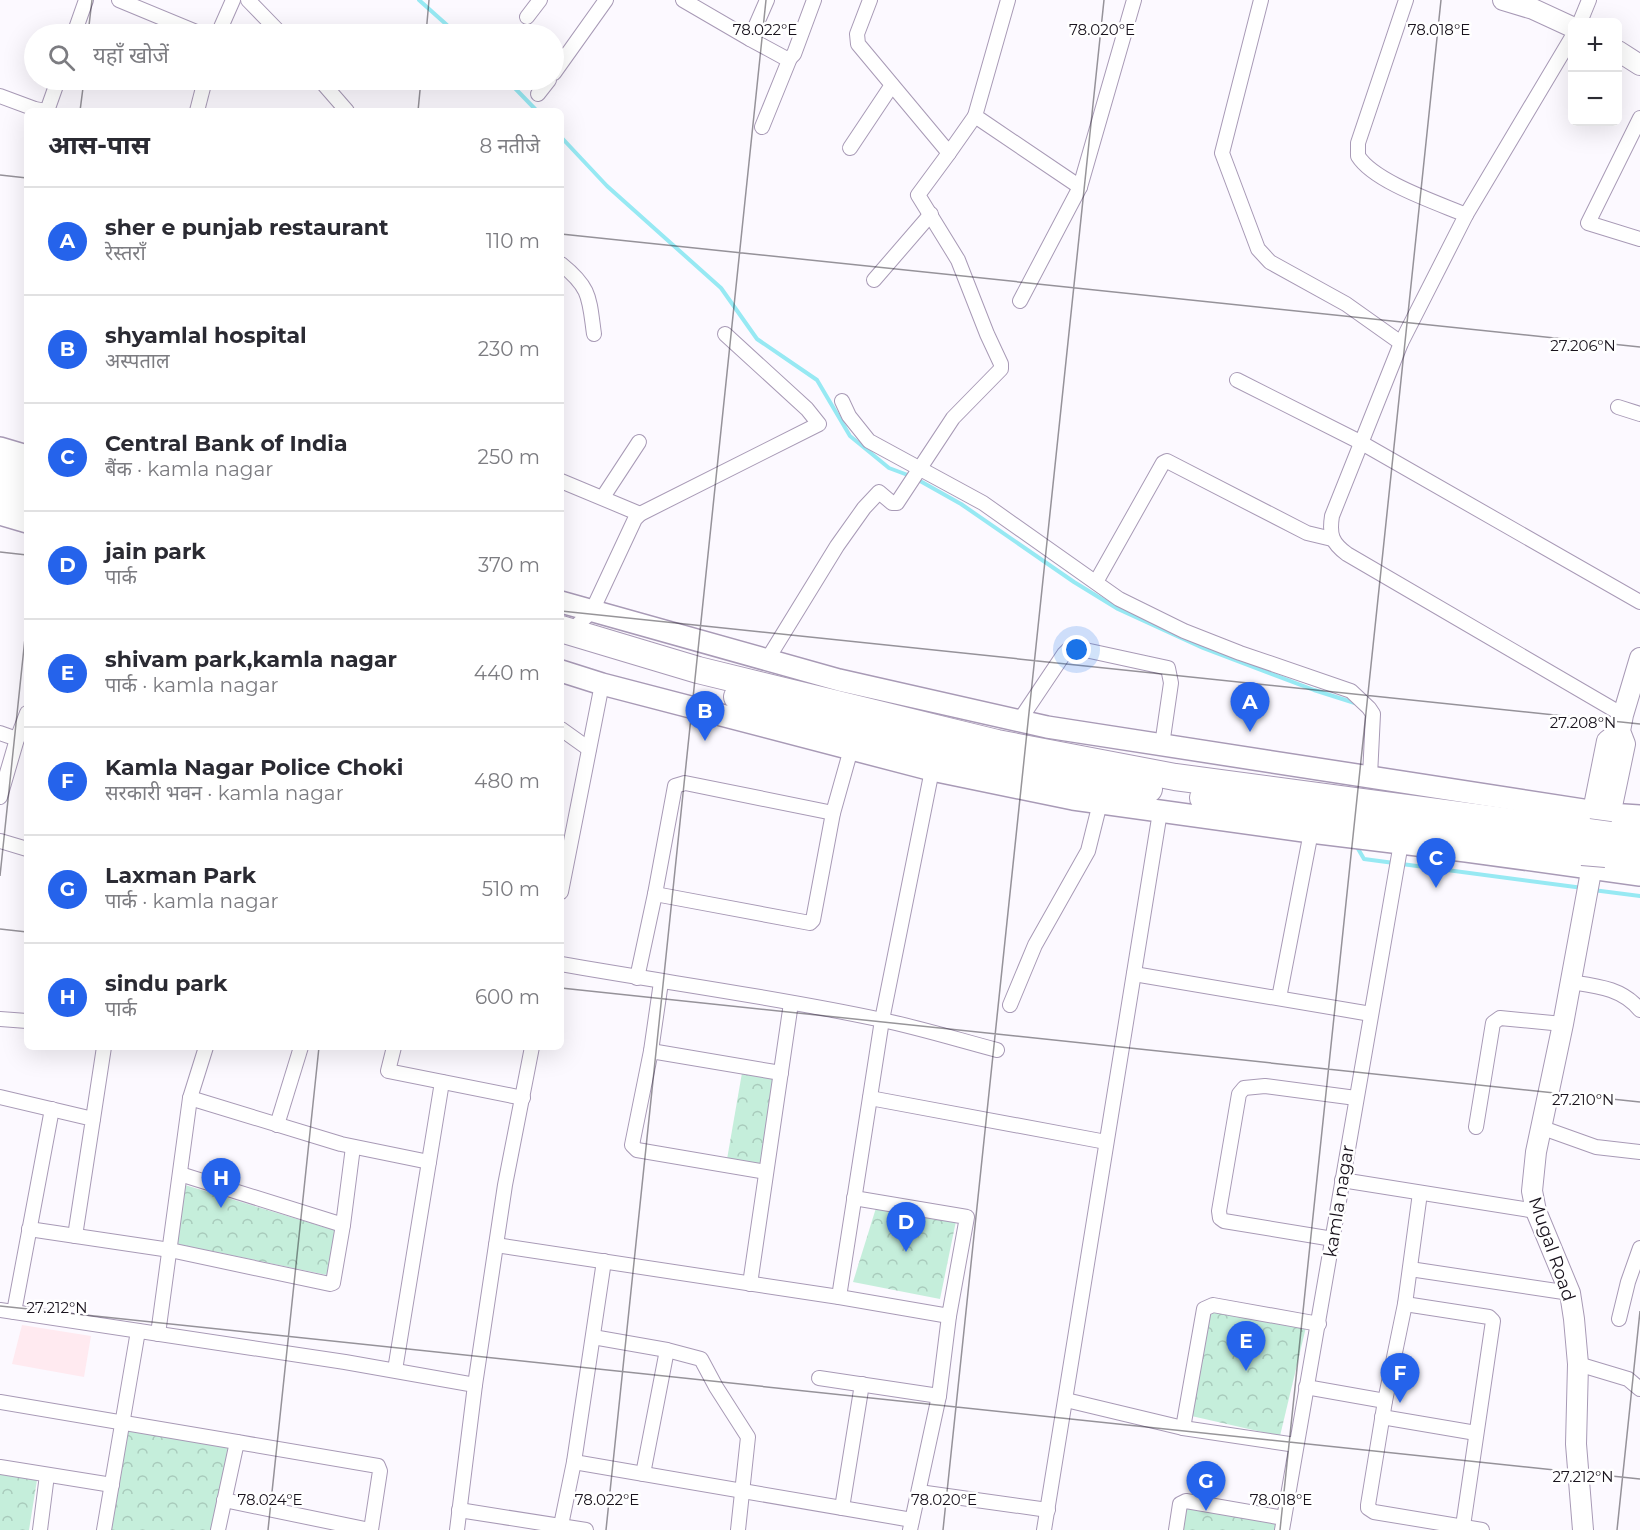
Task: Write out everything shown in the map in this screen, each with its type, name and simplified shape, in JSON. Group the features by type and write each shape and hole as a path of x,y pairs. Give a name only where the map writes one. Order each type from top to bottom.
{"highway":[{"path":"0,471 24,478"},
{"path":"0,491 24,498"},
{"path":"564,635 698,670 934,749 1070,777 1255,806 1582,852 1640,856"},
{"path":"934,749 997,743 1175,777 1640,838"}],"main road":[{"path":"0,448 24,455"},
{"path":"0,514 24,521"},
{"path":"564,603 838,680 1047,727 1601,812 1640,816"},
{"path":"564,672 851,749 934,749 1100,803 1311,832 1399,856 1590,878 1640,875"}],"street":[{"path":"78,24 86,0"},
{"path":"119,0 142,4 181,24"},
{"path":"222,24 233,0"},
{"path":"248,0 271,24"},
{"path":"527,17 540,0"},
{"path":"564,59 606,0"},
{"path":"682,0 785,58 790,58"},
{"path":"750,39 767,0"},
{"path":"762,128 814,0"},
{"path":"870,0 856,34 856,40 949,153"},
{"path":"767,660 837,546 864,508 879,492 895,504 953,418 1001,366 958,260 918,195 975,116 1008,0"},
{"path":"1020,301 1080,187 1134,0"},
{"path":"1262,0 1222,153 1258,249 1270,262 1346,304 1401,343"},
{"path":"1406,0 1358,143 1358,156 1369,168 1385,179 1466,215"},
{"path":"1503,0 1533,9 1568,25"},
{"path":"1582,18 1589,0"},
{"path":"1332,539 1330,526 1332,516 1401,343 1466,215 1568,44"},
{"path":"1622,54 1640,65"},
{"path":"850,148 892,85"},
{"path":"48,108 54,90"},
{"path":"198,108 202,90"},
{"path":"329,90 344,108"},
{"path":"538,94 541,90"},
{"path":"0,96 32,108"},
{"path":"975,116 1080,187"},
{"path":"1640,118 1588,223 1640,238"},
{"path":"874,280 931,213"},
{"path":"564,266 578,278 586,290 594,334"},
{"path":"564,635 592,612 635,519 640,514 819,424 807,409 724,334"},
{"path":"1237,380 1360,442 1640,602"},
{"path":"842,401 849,416 869,441 913,478 983,503 1119,599 1184,631 1351,691 1373,714 1370,776"},
{"path":"1618,407 1640,414"},
{"path":"603,497 639,442"},
{"path":"1096,582 1163,463 1167,461 1307,533 1332,539 1347,554 1621,723"},
{"path":"564,482 640,514"},
{"path":"1019,721 1064,654 1069,649 1076,648 1168,668 1171,683 1162,745"},
{"name":"Mugal Road","path":"1583,1530 1576,1444 1577,1342 1570,1293 1536,1211 1532,1191 1533,1172 1590,878 1586,857 1601,812 1608,741 1621,723 1640,658"},
{"path":"564,877 602,684"},
{"path":"0,797 19,747 24,726"},
{"path":"564,731 589,749"},
{"path":"0,733 19,747"},
{"path":"655,894 810,922 813,920 833,813 851,749"},
{"path":"839,1297 882,1020 934,749"},
{"path":"637,978 675,786 679,783 833,813"},
{"path":"1010,1005 1035,945 1088,851 1100,803"},
{"path":"1044,1530 1160,812"},
{"path":"1279,998 1311,832"},
{"path":"0,841 24,848"},
{"name":"kamla nagar","path":"1283,1524 1399,856"},
{"path":"564,965 882,1020 997,1050"},
{"path":"1134,974 1371,1014"},
{"path":"661,982 633,1148 766,1172"},
{"path":"1570,982 1615,990 1624,994 1640,1010"},
{"path":"750,1284 791,1003"},
{"path":"1476,1127 1493,1023 1500,1018 1563,1024"},
{"path":"0,1019 24,1020"},
{"path":"75,1236 104,1050"},
{"path":"158,1334 190,1098 205,1050"},
{"path":"277,1125 300,1050"},
{"path":"393,1050 388,1071 522,1098"},
{"path":"457,1530 475,1385 505,1185 531,1050"},
{"path":"651,1051 781,1073"},
{"path":"395,1370 442,1082"},
{"path":"1333,1239 1224,1221 1219,1216 1219,1211 1239,1095 1244,1088 1265,1086 1356,1098"},
{"path":"0,1097 93,1119"},
{"path":"190,1098 353,1147 429,1162"},
{"path":"870,1098 1106,1142"},
{"path":"52,1109 29,1229 7,1311 395,1370 475,1385"},
{"path":"1540,1127 1596,1147 1640,1152"},
{"path":"29,1229 170,1250 330,1284 335,1280 353,1147"},
{"path":"180,1174 343,1225"},
{"path":"1342,1180 1536,1211"},
{"path":"1420,1193 1405,1304 1382,1417 1368,1508 1374,1512 1438,1526 1463,1526 1482,1530"},
{"path":"574,1462 842,1508 911,1525 939,1396 967,1217 854,1198"},
{"path":"496,1245 950,1316"},
{"path":"1619,1319 1628,1282 1640,1248"},
{"path":"560,1528 574,1462 604,1261"},
{"path":"1410,1269 1570,1293"},
{"path":"1405,1304 1493,1320 1463,1526"},
{"path":"1183,1428 1204,1309 1207,1306 1213,1305 1319,1324"},
{"path":"105,1530 138,1331"},
{"path":"593,1337 667,1350 701,1359 716,1388 747,1435 738,1530"},
{"path":"643,1474 667,1350"},
{"path":"1578,1364 1628,1379 1640,1389"},
{"path":"819,1378 939,1396"},
{"path":"842,1508 862,1384"},
{"path":"1306,1387 1385,1401"},
{"path":"1066,1400 1183,1428 1296,1445"},
{"path":"0,1402 378,1466 380,1471 370,1530 224,1500"},
{"path":"1382,1417 1476,1432"},
{"path":"218,1530 237,1442"},
{"path":"0,1467 112,1485"},
{"path":"40,1530 47,1475"},
{"path":"919,1492 1048,1510"},
{"path":"1176,1530 1182,1503 1189,1501 1283,1524"},
{"path":"459,1510 560,1528 586,1530"}],"shaded area":[{"path":"22,1325 91,1336 84,1377 12,1364"}],"green space":[{"path":"743,1067 781,1073 766,1172 726,1165"},
{"path":"185,1185 337,1231 327,1275 177,1244"},
{"path":"876,1208 956,1221 940,1299 853,1282"},
{"path":"1211,1307 1306,1327 1280,1436 1187,1415"},
{"path":"127,1429 233,1446 214,1530 110,1530"},
{"path":"0,1473 37,1480 29,1530 0,1530"},
{"path":"1180,1504 1284,1518 1282,1530 1176,1530"}],"waterway":[{"path":"419,0 446,24"},
{"path":"517,90 534,108"},
{"path":"564,140 607,186 721,288 757,339 817,380 850,436 889,468 913,477 961,504 1074,582 1118,609 1203,648 1358,704"},
{"path":"1357,847 1364,859 1583,888"},
{"path":"1593,890 1640,896"}],"place":[{"name":"sher e punjab restaurant","path":"1250,732"},
{"name":"shyamlal hospital","path":"705,741"},
{"name":"Central Bank of India","path":"1436,888"},
{"name":"sindu park","path":"221,1208"},
{"name":"jain park","path":"906,1252"},
{"name":"shivam park,kamla nagar","path":"1246,1371"},
{"name":"Kamla Nagar Police Choki","path":"1400,1403"},
{"name":"Laxman Park","path":"1206,1511"}]}
